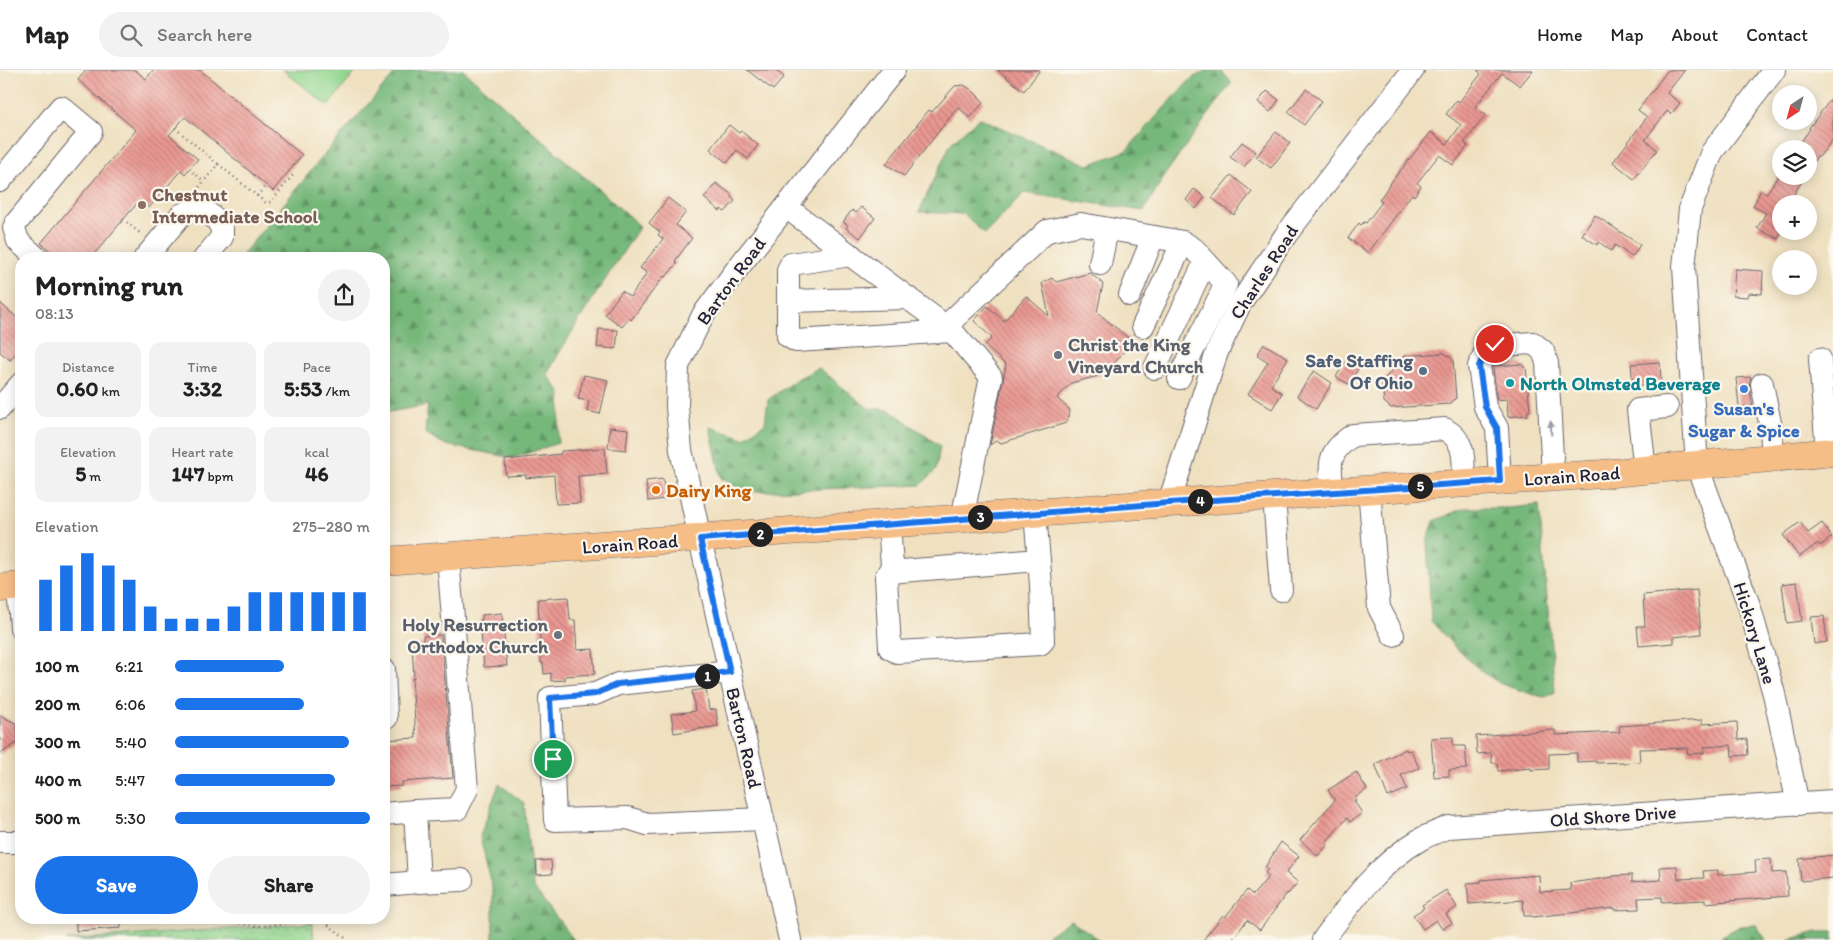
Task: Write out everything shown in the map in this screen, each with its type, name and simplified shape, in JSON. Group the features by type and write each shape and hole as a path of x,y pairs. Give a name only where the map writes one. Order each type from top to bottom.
{"main road":[{"name":"Lorain Road","path":"390,561 1169,503 1500,481 1697,466 1830,453"}],"street":[{"name":"Barton Road","path":"790,940 681,450 677,407 678,366 703,315 894,70"},
{"name":"Charles Road","path":"1169,503 1216,355 1245,295 1285,236 1413,70"},
{"name":"Hickory Lane","path":"1774,70 1712,152 1690,208 1684,267 1697,466 1749,605 1774,694 1798,804"},
{"path":"0,181 61,107 91,132 16,223 7,223"},
{"path":"786,207 949,328 991,377 962,519"},
{"path":"144,248 181,215 193,210 205,211 217,220 222,229 222,237 210,252"},
{"path":"7,223 18,241 30,252"},
{"path":"851,255 791,264 788,270 788,336 796,341 949,328 1047,231 1081,224 1184,242 1226,284 1245,295"},
{"path":"1100,264 1107,229"},
{"path":"1130,295 1153,237"},
{"path":"1143,326 1184,242"},
{"path":"1155,368 1205,262"},
{"path":"1179,378 1226,284"},
{"path":"788,301 908,298"},
{"path":"1500,481 1497,428 1485,407 1479,366 1488,346 1495,344 1533,342 1543,351 1548,363 1553,477"},
{"path":"1195,345 1216,355"},
{"path":"1820,359 1828,400 1830,453"},
{"path":"1762,384 1771,428 1773,459"},
{"path":"0,408 15,391"},
{"path":"1645,470 1638,410 1667,408"},
{"path":"1333,492 1330,460 1344,441 1353,435 1445,428 1455,434 1462,447 1464,483"},
{"path":"1369,489 1379,608 1393,635"},
{"path":"1274,496 1281,590"},
{"path":"889,524 892,566 886,577 890,648 897,652 1040,644 1043,641 1035,513"},
{"path":"390,813 457,809 467,789 448,556"},
{"path":"889,572 1039,560"},
{"path":"730,672 618,684 595,694 550,698 555,820 628,818 646,824 763,819"},
{"name":"Old Shore Drive","path":"1323,940 1357,894 1399,853 1422,838 1449,827 1833,802"},
{"path":"415,811 420,882"},
{"path":"0,842 15,842"},
{"path":"390,884 462,880"}],"path":[{"path":"175,128 266,203 271,202 292,175"},
{"path":"194,193 218,164"},
{"path":"189,169 204,181"},
{"path":"256,196 266,185"},
{"path":"123,219 144,248"},
{"path":"243,924 254,926 275,924"},
{"path":"326,924 348,940"}],"green space":[{"path":"283,70 357,70 328,106"},
{"path":"398,70 463,70 640,226 579,320 547,374 561,393 558,443 513,458 446,445 425,433 428,405 390,412 390,252 245,252 324,155"},
{"path":"1208,70 1220,70 1232,82 1166,173 1144,211 1024,193 985,234 963,214 919,212 951,143 979,118 1088,165 1126,151 1192,78"},
{"path":"819,368 868,408 890,410 940,446 936,470 921,485 745,492 721,478 710,427 744,438 765,423 768,400 795,380"},
{"path":"1539,505 1555,692 1545,697 1501,684 1480,670 1431,621 1427,542 1434,521 1465,508 1510,508"},
{"path":"499,784 524,803 533,887 574,940 493,940 493,891 480,836"},
{"path":"1071,920 1100,940 1044,940"},
{"path":"312,924 314,940 66,940"},
{"path":"1756,925 1766,940 1715,940 1740,926"},
{"path":"1817,932 1833,932 1833,940 1788,940"}],"building":[{"path":"86,70 135,70 146,79 153,70 200,70 302,155 273,191 185,117 169,135 198,159 185,174 181,170 149,208 140,200 96,252 52,252 41,243 136,130 78,80"},
{"path":"747,70 775,70 784,77 773,90"},
{"path":"997,70 1040,70 1024,91"},
{"path":"1477,70 1533,70 1520,86 1502,73 1475,107 1486,115 1464,143 1468,146 1453,165 1439,155 1417,183 1421,186 1414,196 1412,194 1368,253 1348,238 1359,223 1361,225 1364,222 1366,223 1382,202 1379,200 1392,181 1431,132 1447,144 1461,125 1446,114 1457,100 1459,102 1481,74"},
{"path":"1668,70 1685,70 1667,93 1680,103 1671,114 1667,111 1645,140 1657,150 1634,179 1613,162 1647,117 1638,110"},
{"path":"964,85 984,102 970,118 958,107 904,176 886,164 929,110 932,112 955,86"},
{"path":"1306,89 1322,101 1304,125 1288,112"},
{"path":"1267,91 1279,100 1270,112 1258,102"},
{"path":"1833,96 1833,139 1819,157 1817,156 1817,140 1802,140 1809,130 1818,130 1818,116"},
{"path":"729,125 739,133 741,131 758,145 748,159 737,150 727,163 710,149"},
{"path":"1276,132 1290,143 1271,168 1256,157"},
{"path":"1242,142 1256,152 1244,167 1230,157"},
{"path":"1231,175 1252,192 1234,215 1212,198"},
{"path":"716,183 732,195 731,197 735,201 725,212 721,209 720,211 704,198"},
{"path":"1772,185 1800,185 1793,195 1772,195 1772,236 1757,228 1766,213 1753,206 1761,190 1767,193"},
{"path":"1194,189 1205,197 1196,209 1186,200"},
{"path":"668,198 686,212 676,225 692,238 666,277 664,276 631,320 629,318 622,327 605,314 622,291 630,297 647,273 640,268 663,239 658,235 660,232 649,223"},
{"path":"861,207 875,218 860,238 846,228 848,225 843,222 852,210 856,213"},
{"path":"1595,215 1640,245 1632,257 1615,245 1611,251 1599,242 1597,245 1582,235"},
{"path":"1735,269 1763,271 1762,294 1749,293 1748,297 1733,296"},
{"name":"Christ the King Vineyard Church","path":"1090,273 1103,284 1097,312 1132,341 1106,374 1071,383 1057,398 1070,410 1066,423 1001,443 997,440 990,445 1006,365 985,345 992,338 974,321 987,306 1004,321 1026,296 1049,316 1042,283 1052,278 1056,282"},
{"path":"0,303 15,316 15,354 10,360 0,352"},
{"path":"599,329 618,330 616,349 597,347"},
{"path":"1264,344 1288,358 1271,386 1282,393 1272,409 1248,394 1268,362 1257,355"},
{"name":"Safe Staffing Of Ohio","path":"1444,353 1453,359 1456,398 1450,404 1391,408 1384,402 1382,382 1404,356"},
{"path":"1353,355 1363,361 1349,384 1336,377 1345,362 1348,363"},
{"path":"1660,362 1661,384 1633,386 1631,364"},
{"name":"North Olmsted Beverage","path":"1523,364 1523,367 1526,367 1530,411 1527,412 1528,415 1508,417 1507,399 1497,400 1493,366"},
{"path":"1314,371 1332,383 1316,409 1297,396"},
{"path":"584,375 608,380 600,414 587,411 589,401 578,399"},
{"name":"Susan's Sugar & Spice","path":"1751,377 1749,387 1753,406 1739,407 1736,378"},
{"path":"610,427 628,429 626,450 608,448"},
{"path":"605,448 607,474 578,476 580,503 556,504 554,475 526,478 526,475 506,476 505,460 561,454 561,451"},
{"name":"Dairy King","path":"663,479 665,499 648,501 646,481"},
{"path":"1800,522 1808,533 1822,523 1832,537 1820,546 1818,543 1799,557 1783,535"},
{"path":"1797,582 1802,621 1787,623 1782,584"},
{"path":"1697,590 1701,634 1674,637 1674,643 1639,646 1637,626 1645,626 1643,595"},
{"name":"Holy Resurrection Orthodox Church","path":"568,597 570,620 575,620 577,650 593,649 595,674 565,676 565,680 551,681 551,673 544,674 543,663 541,663 538,599"},
{"path":"502,613 507,666 484,667 480,620 482,620 482,615"},
{"path":"1824,616 1827,642 1814,644 1811,617"},
{"path":"441,635 453,778 402,782 402,786 390,787 390,740 416,738 412,645 423,644 423,636"},
{"path":"706,689 709,710 716,709 718,726 674,733 671,714 695,711 692,691"},
{"path":"0,715 15,723 15,744 0,754"},
{"path":"1702,720 1702,724 1737,722 1738,740 1747,739 1748,755 1732,756 1731,745 1704,747 1704,753 1688,754 1687,748 1639,749 1640,762 1623,763 1577,762 1577,753 1549,754 1549,769 1531,770 1531,768 1498,771 1497,763 1492,763 1491,753 1477,754 1476,736 1555,730 1555,735 1620,732 1619,726"},
{"path":"1453,737 1453,746 1465,746 1467,769 1449,770 1449,776 1434,777 1431,738"},
{"path":"1406,749 1407,751 1411,750 1419,768 1401,775 1407,789 1388,797 1375,764"},
{"path":"1356,772 1367,789 1355,798 1356,800 1354,801 1362,813 1350,822 1347,818 1326,842 1328,844 1318,856 1300,840 1335,800 1328,790"},
{"path":"1281,842 1299,856 1286,873 1298,882 1287,893 1260,930 1247,920 1232,940 1203,940 1223,915 1225,917 1247,890 1253,895 1269,876 1265,873 1268,869 1265,867"},
{"path":"1833,855 1833,878 1801,881 1799,859"},
{"path":"1771,859 1772,873 1786,872 1788,896 1705,903 1705,900 1662,902 1662,897 1638,898 1639,909 1615,910 1615,908 1533,917 1524,916 1523,900 1469,904 1467,883 1481,882 1481,880 1539,875 1540,892 1571,890 1570,883 1613,876 1632,875 1632,882 1661,880 1660,867 1677,866 1678,879 1704,878 1703,871 1718,870 1718,875 1756,872 1755,860"},
{"path":"551,860 552,874 537,875 536,861"},
{"path":"1446,890 1457,907 1446,914 1452,923 1442,929 1436,920 1423,929 1413,915 1424,908 1422,905"},
{"path":"76,924 121,924 121,928 76,931"}],"place":[{"name":"Chestnut Intermediate School","path":"142,205"},
{"name":"Christ the King Vineyard Church","path":"1058,355"},
{"name":"Safe Staffing Of Ohio","path":"1423,371"},
{"name":"North Olmsted Beverage","path":"1510,383"},
{"name":"Susan's Sugar & Spice","path":"1744,389"},
{"name":"Dairy King","path":"656,490"},
{"name":"Holy Resurrection Orthodox Church","path":"558,635"}],"route":[{"path":"553,759 550,698 595,694 618,684 730,672 700,539 1169,503 1500,481 1497,428 1485,407 1479,366 1485,350 1488,346 1495,344"}]}
